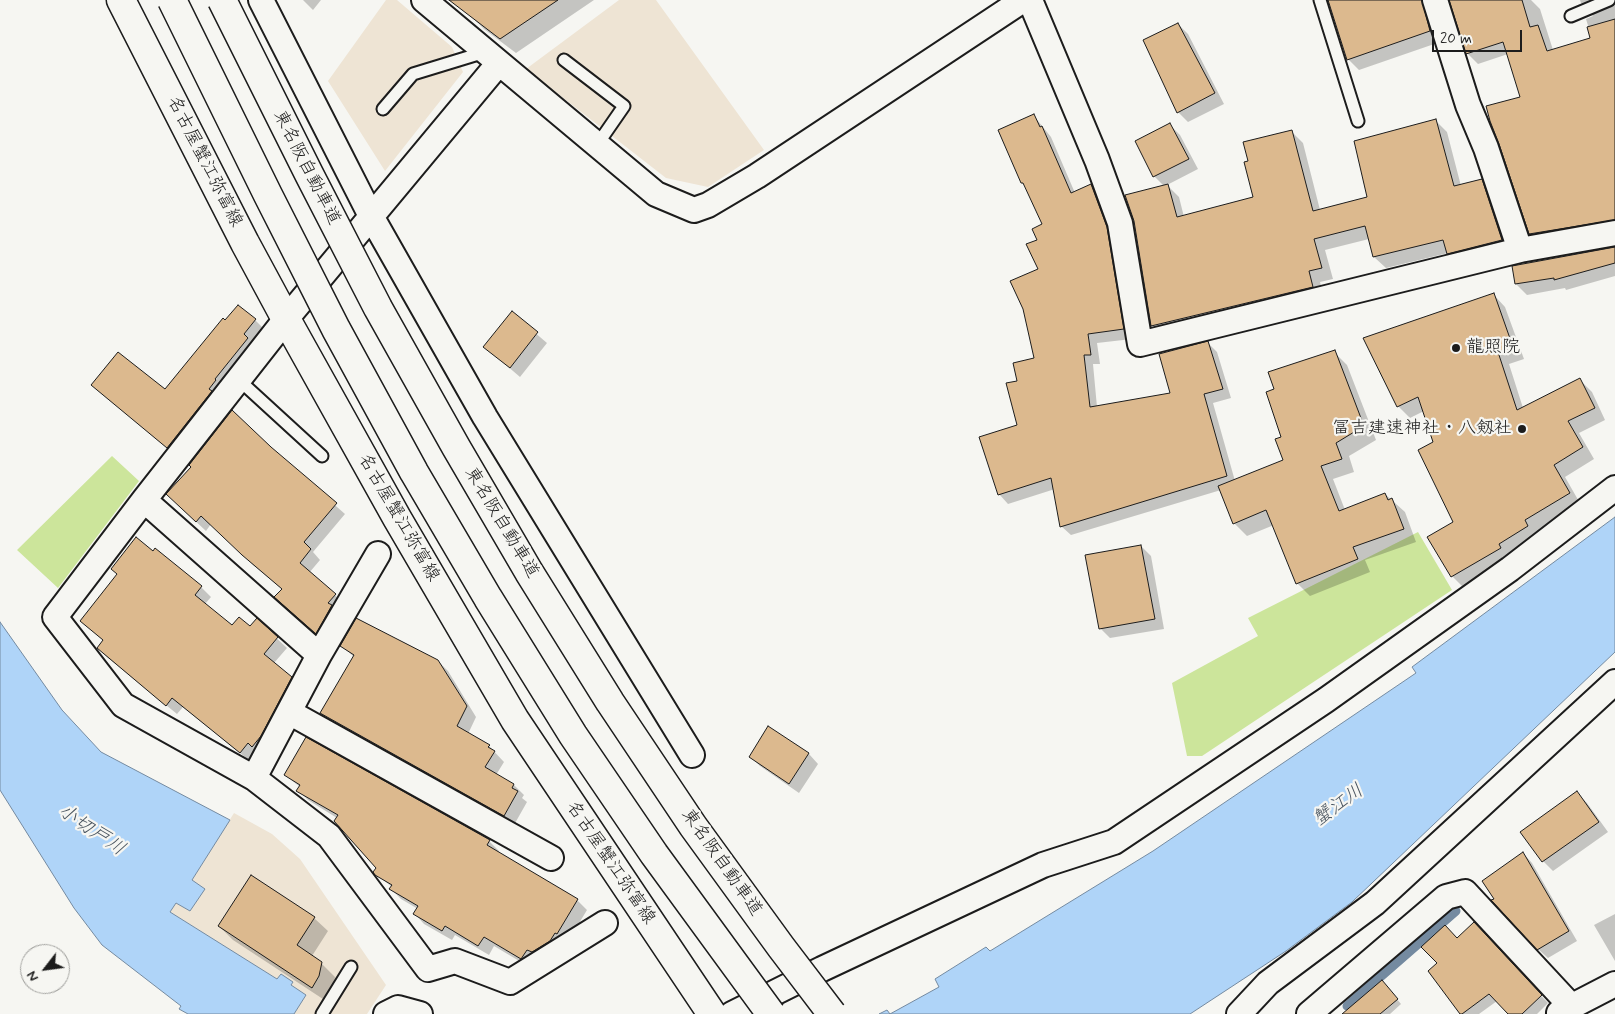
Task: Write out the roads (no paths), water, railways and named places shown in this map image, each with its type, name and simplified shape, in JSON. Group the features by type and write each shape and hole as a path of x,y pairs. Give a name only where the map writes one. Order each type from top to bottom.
{"main road":[{"name":"名古屋蟹江弥富線","path":"121,0 286,320 397,518 515,720 708,1009"},
{"path":"172,0 336,329 414,472 463,556 574,735 654,854 771,1014"},
{"name":"東名阪自動車道","path":"222,0 378,308 529,572 610,702 693,826 832,1014"}],"street":[{"path":"261,0 371,216 485,417 692,755"},
{"path":"424,0 656,194 694,210 757,176 1024,0"},
{"path":"1030,0 1120,223 1140,344 1520,250 1615,233"},
{"path":"1435,0 1468,105 1486,148 1520,250"},
{"path":"492,57 371,216 144,500 55,617 123,704 254,778 329,836 428,969 455,961 510,982 605,923"},
{"path":"732,1014 831,965 1043,866 1114,842 1326,700 1510,569 1615,488"},
{"path":"144,500 319,655"},
{"path":"254,778 319,655 378,554"},
{"path":"1239,1014 1268,983 1375,903 1615,682"},
{"path":"289,712 550,858"},
{"path":"1323,1009 1446,897 1465,892 1564,1010 1615,984"},
{"path":"386,1014 398,1008 420,1014"}],"lane":[{"path":"1320,0 1358,120"},
{"path":"1571,16 1609,0"},
{"path":"383,109 413,74 492,57"},
{"path":"564,60 624,106 597,145"},
{"path":"239,380 322,456"},
{"path":"322,1014 351,967"}],"water":[{"name":"蟹江川","path":"1615,517 1615,652 1352,902 1286,951 1190,1014 890,1014 939,987 935,979 986,947 990,951 1153,851 1416,673 1412,667"},
{"name":"小切戸川","path":"0,622 62,710 101,752 230,820 192,880 205,889 190,911 176,903 170,912 277,979 281,974 293,982 291,985 306,995 294,1014 188,1014 179,1009 181,1006 102,945 74,908 0,790"},
{"path":"887,1010 890,1014 879,1014"}],"waterway":[{"path":"1347,1006 1456,911"}],"place":[{"name":"龍照院","path":"1456,348"},
{"name":"冨吉建速神社・八剱社","path":"1522,429"}]}
